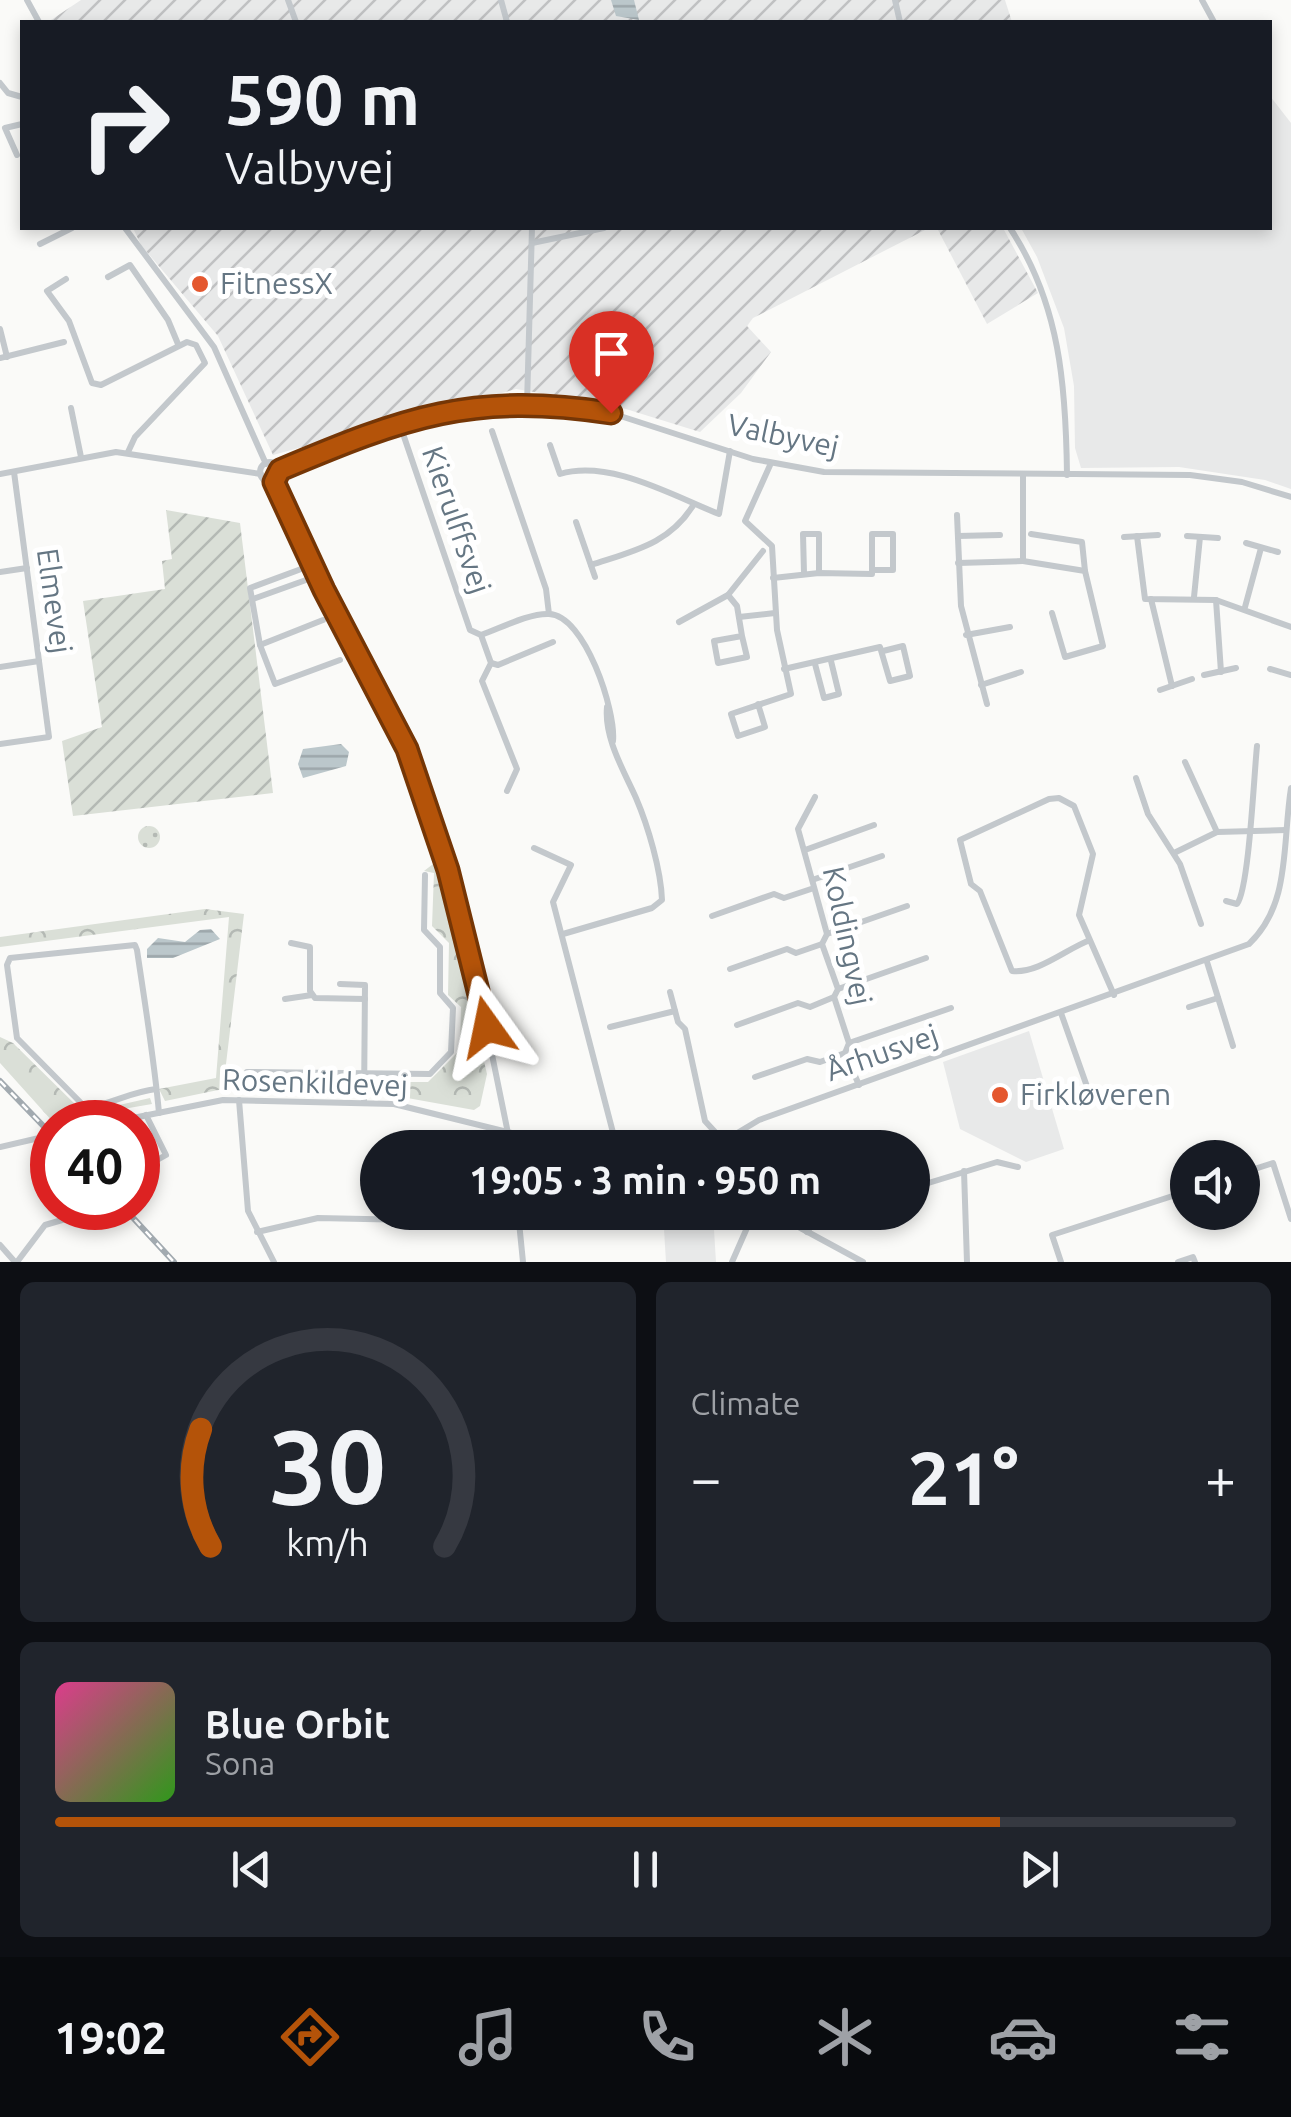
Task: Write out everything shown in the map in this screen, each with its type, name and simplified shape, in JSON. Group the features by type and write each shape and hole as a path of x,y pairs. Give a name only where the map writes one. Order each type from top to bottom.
{"street":[{"path":"0,83 8,94 20,97"},
{"path":"17,155 5,128 20,124"},
{"path":"40,244 68,230"},
{"path":"127,230 214,347 266,464"},
{"path":"528,404 532,230"},
{"path":"532,243 594,230"},
{"path":"1011,230 1043,292 1053,323 1066,393 1067,475"},
{"path":"108,277 130,266 168,320 178,344"},
{"path":"66,279 47,290 69,321 92,382 101,385 178,344 196,345 206,363 135,437 128,452"},
{"path":"0,329 4,358 64,342"},
{"name":"Valbyvej","path":"280,470 399,422 473,407 528,404 611,413 771,463 853,473 1219,478 1291,497"},
{"path":"71,408 81,457"},
{"name":"Kierulffsvej","path":"399,422 470,630 481,635 491,663 482,682 517,769 506,790"},
{"path":"492,432 546,589 549,614"},
{"path":"550,445 560,474 579,470 612,476 718,514 730,452"},
{"path":"0,474 81,457 128,452 261,474 266,481 274,482"},
{"path":"758,704 765,727 738,736 731,714 758,704 791,694 775,613 771,543 747,526 745,517 771,463"},
{"path":"266,464 274,464 280,470 274,482"},
{"path":"261,474 266,464"},
{"name":"Elmevej","path":"0,744 49,737 14,472"},
{"path":"1022,561 1024,474"},
{"path":"274,482 312,565 384,702 428,804 476,976 508,1130"},
{"path":"591,565 662,540 684,521 694,504"},
{"path":"957,515 966,635 987,704"},
{"path":"576,522 595,576"},
{"path":"804,573 803,534 819,534 819,573"},
{"path":"774,578 804,573 872,574 872,570 872,534 892,534 894,570 872,570"},
{"path":"1030,534 1082,542 1103,646 1065,657 1052,613"},
{"path":"958,536 1000,536"},
{"path":"1137,536 1145,599 1216,600 1245,607 1291,627"},
{"path":"1124,537 1158,536"},
{"path":"1187,536 1218,538"},
{"path":"1194,598 1200,537"},
{"path":"1246,543 1278,552"},
{"path":"1245,607 1261,548"},
{"path":"679,622 728,595 764,550"},
{"path":"958,563 1022,561 1085,572"},
{"path":"312,565 250,588 260,645 274,684 340,660"},
{"path":"0,572 27,568"},
{"path":"253,599 306,580"},
{"path":"728,595 739,617 746,656 718,662 714,642 742,636"},
{"path":"1150,599 1172,686"},
{"path":"1216,600 1221,672"},
{"path":"739,617 775,613"},
{"path":"481,635 549,614 565,619 580,632 607,708 626,782 637,802 662,893 658,905 563,934"},
{"path":"260,645 323,620"},
{"path":"966,635 1010,626"},
{"path":"491,663 535,653 553,642"},
{"path":"784,668 880,647 890,681 910,676 902,646 882,651"},
{"path":"815,664 824,698 840,694 831,660"},
{"path":"0,666 39,661"},
{"path":"1204,675 1236,668"},
{"path":"1270,669 1291,675"},
{"path":"981,686 1020,672"},
{"path":"1160,690 1192,679"},
{"path":"1226,901 1237,904 1242,899 1257,746"},
{"path":"1185,762 1217,832"},
{"path":"1136,778 1148,814 1174,853 1201,924"},
{"name":"Århusvej","path":"742,1130 759,1120 1249,944 1272,922 1285,894 1291,788"},
{"name":"Koldingvej","path":"815,798 798,829 815,880 811,889 827,934 822,944 838,988 834,997 849,1044 846,1053 859,1085"},
{"path":"1090,940 1059,952 1052,960 1012,971 980,891 972,884 960,840 1004,821 1012,812 1049,799 1068,801 1081,816 1092,854 1079,906 1114,995"},
{"path":"805,850 874,825"},
{"path":"1174,853 1217,832 1286,830"},
{"path":"534,848 571,865 553,902 613,1130"},
{"path":"815,880 882,856"},
{"path":"247,1072 430,1074 452,1052 453,1008 440,993 440,948 424,930 424,876"},
{"path":"712,916 774,894 784,898 811,889"},
{"path":"827,934 907,906"},
{"path":"291,942 310,947 312,995"},
{"path":"730,968 787,949 796,953 822,944"},
{"path":"156,1089 128,1092 113,1104 86,1108 73,1098 17,1038 7,965 10,958 134,945 158,1100"},
{"path":"838,988 926,958"},
{"path":"1206,962 1233,1046"},
{"path":"340,984 365,984 364,1103"},
{"path":"670,992 696,1068 692,1074 704,1121 712,1130"},
{"path":"284,999 312,995 319,1000 364,1000"},
{"path":"737,1025 798,1003 810,1007 834,997"},
{"path":"1189,1007 1218,998"},
{"path":"849,1044 951,1008"},
{"path":"610,1027 675,1010"},
{"path":"1061,1014 1090,1095"},
{"path":"755,1077 807,1058 820,1062 846,1053"},
{"path":"239,1100 244,1190 256,1232 274,1262"},
{"name":"Rosenkildevej","path":"160,1112 239,1100 364,1103 408,1106 504,1130"},
{"path":"0,1147 30,1140"},
{"path":"930,1182 997,1162 1018,1167"},
{"path":"1260,1167 1273,1163 1291,1219"},
{"path":"964,1171 967,1262"},
{"path":"1061,1262 1052,1234 1170,1197"},
{"path":"256,1232 318,1218 360,1219"},
{"path":"0,1246 16,1262 41,1230"},
{"path":"520,1230 523,1262"},
{"path":"732,1262 746,1230"},
{"path":"804,1230 863,1262"},
{"path":"1178,1262 1194,1257 1195,1262"}],"shaded area":[{"path":"81,0 1005,0 1011,20 51,20"},
{"path":"611,0 634,0 639,20 616,16"},
{"path":"1272,99 1291,123 1291,489 1265,480 1179,467 1081,468 1075,448 1074,386 1064,328 1037,257 1022,230 1272,230"},
{"path":"134,230 925,230 753,318 747,326 771,352 741,393 700,432 613,405 516,389 273,455 218,336 141,245"},
{"path":"938,230 1004,230 1038,293 987,324"},
{"path":"341,744 349,752 346,766 303,778 298,764 303,749"},
{"path":"211,929 220,939 173,958 147,958 147,949 158,938 185,942 200,930"},
{"name":"Firkløveren","path":"1029,1031 1064,1149 1026,1162 960,1129 943,1062"},
{"path":"664,1230 714,1230 716,1262 666,1262"}],"green space":[{"path":"166,510 240,523 273,793 73,816 62,741 102,727 83,601 165,589 162,561 172,559"},
{"path":"149,826 157,829 157,845 149,848 141,845 138,837 141,829"},
{"path":"437,861 487,1074 480,1106 474,1110 374,1092 374,1082 428,1082 460,1050 461,1007 448,995 449,943 432,926 434,873 424,871"},
{"path":"205,909 244,914 223,1089 165,1101 159,1089 216,1078 229,917 0,947 0,937"},
{"path":"0,1037 13,1043 71,1100 33,1100 0,1063"}],"railway":[{"path":"0,1081 30,1112"},
{"path":"144,1230 174,1262"}],"place":[{"name":"FitnessX","path":"200,284"},
{"name":"Firkløveren","path":"1000,1095"}],"route":[{"path":"487,1027 448,870 407,749 337,617 274,482 280,470 371,430 418,416 528,404 611,413"}]}
